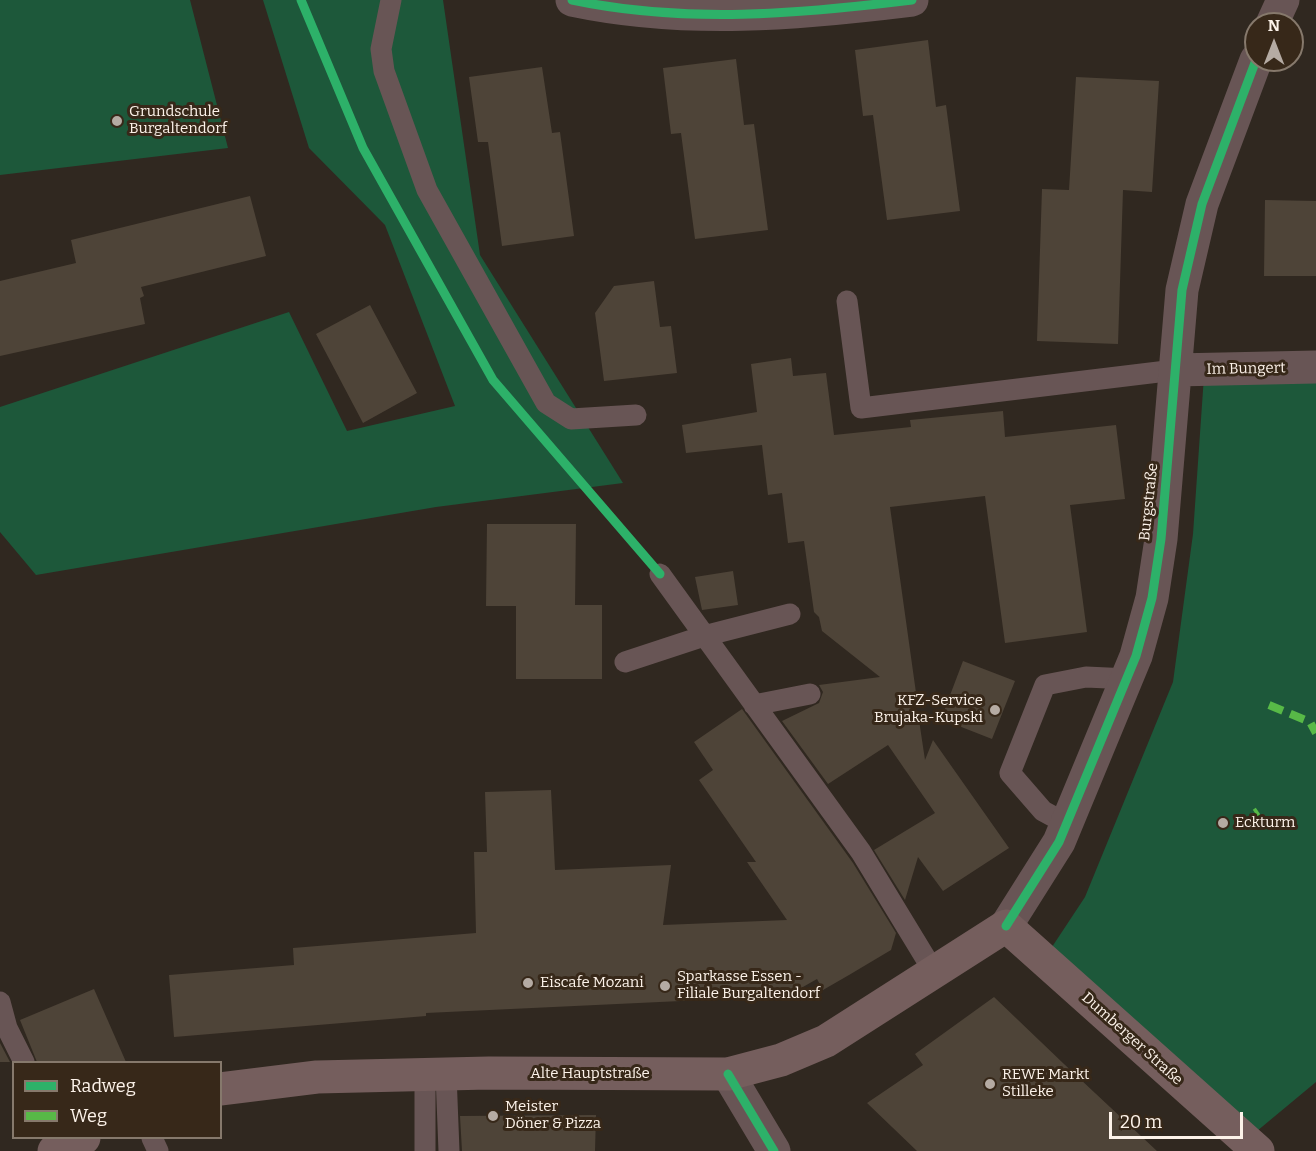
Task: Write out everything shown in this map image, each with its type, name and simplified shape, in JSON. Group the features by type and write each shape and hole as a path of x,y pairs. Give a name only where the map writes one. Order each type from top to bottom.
{"main road":[{"name":"Alte Hauptstraße","path":"222,1089 317,1077 435,1074 728,1074 782,1060 826,1041 1006,926"},
{"name":"Dumberger Straße","path":"1006,926 1258,1151"}],"street":[{"path":"572,0 623,11 718,16 832,10 912,0"},
{"name":"Burgstraße","path":"1006,926 1047,864 1067,824 1129,679 1152,598 1161,539 1182,290 1202,204 1252,72"},
{"name":"Im Bungert","path":"1175,370 1316,367"},
{"path":"728,1074 774,1151"}],"lane":[{"path":"391,0 381,49 384,71 427,190 546,404 571,419 636,415"},
{"path":"847,301 861,408 1175,370"},
{"path":"660,574 861,852 934,972"},
{"path":"625,662 704,636 790,614"},
{"path":"1067,824 1043,811 1010,773 1045,685 1086,677 1129,679"},
{"path":"754,705 810,694"},
{"path":"0,1002 7,1028 24,1061"},
{"path":"426,1151 435,1074"},
{"path":"435,1074 449,1151"}],"green space":[{"path":"0,0 190,0 228,148 0,175"},
{"path":"263,0 443,0 480,255 623,483 436,507 36,575 0,532 0,407 289,312 347,431 455,406 385,225 309,148"},
{"path":"1316,374 1316,1082 1251,1136 1048,953 1085,897 1173,682 1193,534 1204,376"}],"building":[{"path":"928,40 936,107 946,105 960,211 887,220 873,115 863,116 855,50"},
{"path":"736,59 744,125 754,124 768,230 695,239 681,133 671,134 663,68"},
{"path":"542,67 552,133 560,132 574,236 502,246 488,142 478,142 469,77"},
{"path":"1076,77 1159,81 1152,192 1123,190 1118,344 1037,341 1042,189 1069,190"},
{"path":"250,196 266,256 141,287 144,296 140,298 145,324 0,356 0,281 76,263 71,240"},
{"path":"1265,200 1316,201 1316,276 1264,276"},
{"path":"654,281 660,327 671,326 677,373 604,381 595,313 614,286"},
{"path":"370,305 417,393 363,423 316,334"},
{"path":"791,358 793,376 826,373 834,435 911,427 910,420 1003,411 1005,437 1116,425 1125,499 1070,505 1087,632 1005,643 985,496 890,507 918,707 901,694 919,720 925,760 933,740 1009,848 943,891 918,857 905,900 874,850 935,813 888,745 828,784 782,721 819,703 823,692 819,685 880,677 822,631 819,617 814,612 804,541 788,543 782,493 768,495 762,445 686,453 682,425 757,412 751,364"},
{"path":"487,524 576,524 575,605 602,605 602,679 516,679 516,606 486,606"},
{"path":"733,571 738,605 702,610 695,577"},
{"path":"963,661 1015,681 992,739 941,719"},
{"path":"742,709 853,863 896,933 891,950 849,975 823,990 817,979 787,996 426,1013 426,1016 174,1037 169,975 294,965 293,948 476,933 474,852 487,852 485,792 551,790 555,870 671,865 663,925 787,920 747,862 756,862 699,780 713,770 694,742"},
{"path":"94,989 126,1061 37,1061 20,1020"},
{"name":"REWE Markt Stilleke","path":"994,997 1157,1151 917,1151 867,1103 923,1065 915,1054"},
{"path":"0,1043 10,1062 0,1062"},
{"path":"596,1115 595,1151 462,1151 460,1116"}],"marked path":[{"path":"1269,705 1310,722 1316,733"}],"cycle path":[{"path":"301,0 363,148 493,380 660,574"},
{"path":"572,0 657,12 700,14 784,12 912,0"},
{"path":"1006,926 1059,842 1136,656 1152,598 1161,539 1182,290 1202,204 1252,72"},
{"path":"728,1074 774,1151"}],"place":[{"name":"Grundschule Burgaltendorf","path":"117,121"},
{"name":"KFZ-Service Brujaka-Kupski","path":"995,710"},
{"name":"Eckturm","path":"1223,823"},
{"name":"Eiscafe Mozani","path":"528,983"},
{"name":"Sparkasse Essen - Filiale Burgaltendorf","path":"665,986"},
{"name":"REWE Markt Stilleke","path":"990,1084"},
{"name":"Meister Döner & Pizza","path":"493,1116"}]}
